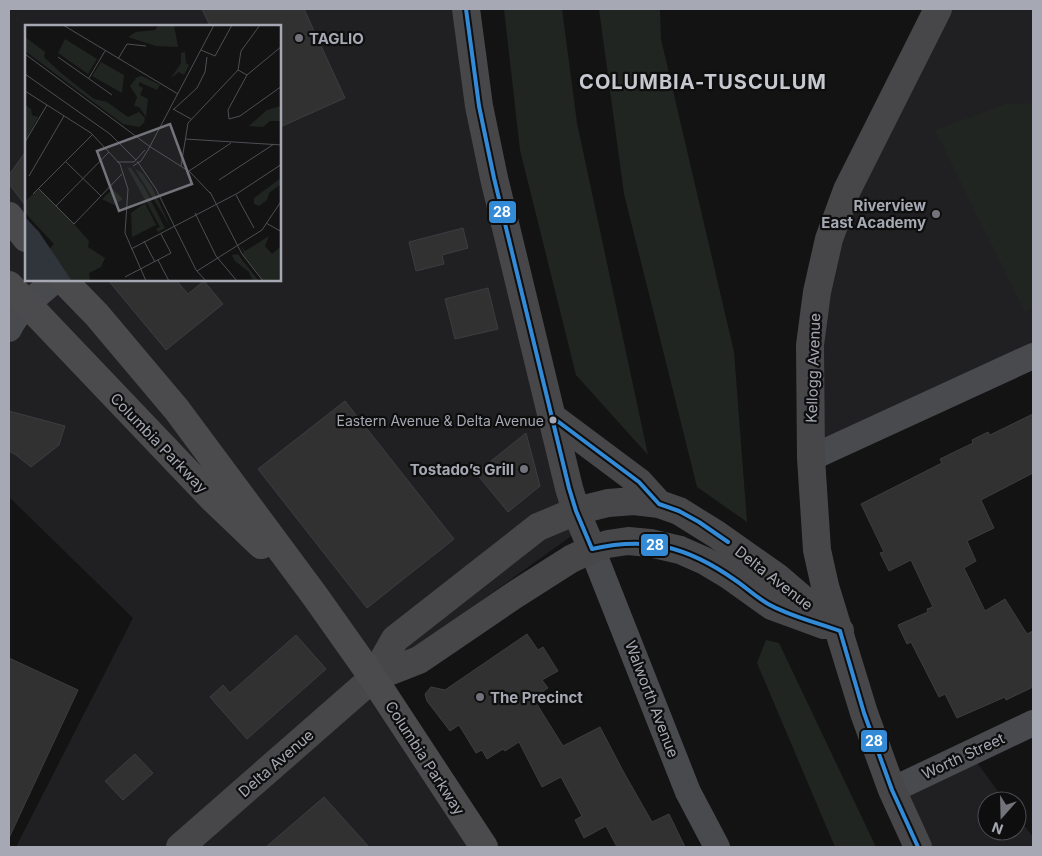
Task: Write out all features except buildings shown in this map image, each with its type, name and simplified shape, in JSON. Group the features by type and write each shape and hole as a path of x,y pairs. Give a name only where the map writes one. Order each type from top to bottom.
{"highway":[{"path":"9,216 25,237"},
{"name":"Columbia Parkway","path":"64,281 103,322 177,410 373,678 484,847"},
{"path":"18,295 45,305 118,387 200,441"},
{"name":"Columbia Parkway","path":"18,295 214,500 314,596"}],"main road":[{"path":"466,9 479,106 494,178 576,511 592,549"},
{"name":"Kellogg Avenue","path":"918,847 892,790 864,713 825,586 817,550 810,458 810,345 817,292 829,240 847,190 938,9"},
{"path":"552,417 639,482 659,504"},
{"name":"Delta Avenue","path":"180,847 373,678 395,640 538,527 576,511 608,503 634,501 659,504 679,512 716,534 777,577 840,631"},
{"name":"Delta Avenue","path":"373,678 419,660 571,559 592,549 628,541 650,543 680,550 705,561 730,576 772,606 840,631"}],"street":[{"path":"9,329 14,319 18,295 53,281"},
{"path":"810,458 1033,356"},
{"name":"Walworth Avenue","path":"592,549 688,792 717,847"},
{"name":"Worth Street","path":"892,790 1033,723"}],"shaded area":[{"path":"9,9 469,9 584,527 372,679 483,847 16,847 133,618 9,497"},
{"path":"504,9 562,9 577,123 648,455 576,375 520,150"},
{"path":"599,9 660,9 661,39 734,352 747,522 697,487 624,194"},
{"name":"Riverview East Academy","path":"938,9 1033,9 1033,356 811,458 817,292"},
{"path":"1033,103 1033,308 1025,312 935,130 1006,104"},
{"path":"766,640 779,643 876,847 835,847 757,663"},
{"path":"970,753 998,791 977,791 977,841 1027,841 1027,829 1033,837 1033,847 918,847 892,790"}],"transit line":[{"name":"28","path":"466,9 479,106 494,178 569,488 576,511 592,549 612,545 649,544 684,552 718,569 740,583 762,601 797,617 840,631"},
{"name":"28","path":"552,417 639,482 659,504 679,511 699,522 728,542"},
{"name":"28","path":"840,631 864,713 892,790 918,847"}],"place":[{"name":"TAGLIO","path":"299,38"},
{"name":"Riverview East Academy","path":"936,214"},
{"name":"Eastern Avenue & Delta Avenue","path":"553,420"},
{"name":"Tostado’s Grill","path":"524,469"},
{"name":"The Precinct","path":"480,697"}],"district":[{"name":"COLUMBIA-TUSCULUM","path":"703,82"}]}
